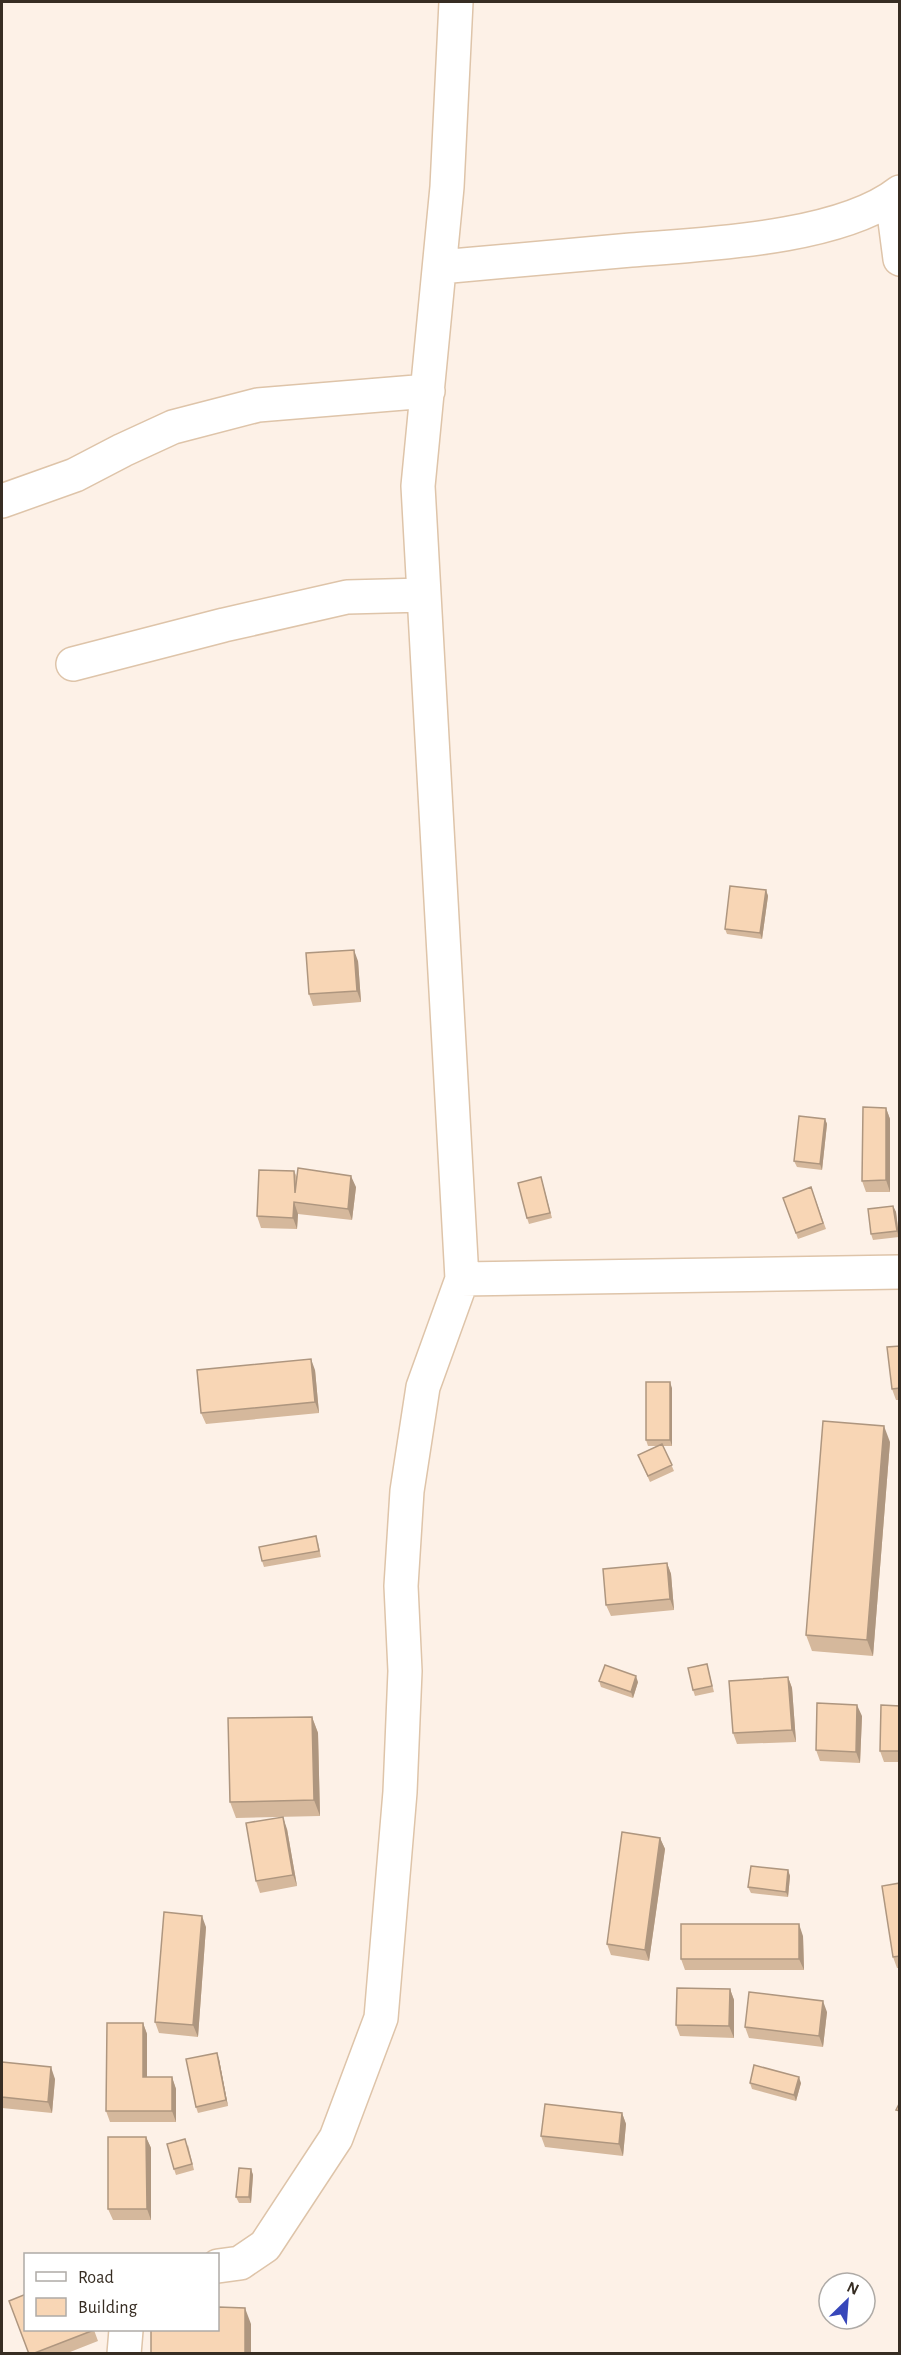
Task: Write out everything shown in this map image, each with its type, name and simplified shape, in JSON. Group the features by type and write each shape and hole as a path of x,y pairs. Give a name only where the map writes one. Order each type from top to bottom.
{"street":[{"path":"219,2266 240,2263 265,2246 336,2138 381,2018 400,1792 405,1671 401,1586 407,1491 423,1387 462,1279 418,486 447,187 456,2"},
{"path":"440,267 702,244 805,230 860,214 896,195 900,259"},
{"path":"2,501 75,475 173,427 258,405 428,391"},
{"path":"74,664 224,625 347,597 424,595"},
{"path":"462,1279 900,1272"},
{"path":"124,2354 126,2331"}],"building":[{"path":"730,886 766,890 760,933 725,929"},
{"path":"354,950 357,991 309,994 306,953"},
{"path":"863,1107 886,1108 886,1180 862,1181"},
{"path":"799,1116 825,1119 820,1164 794,1161"},
{"path":"298,1168 351,1176 348,1209 294,1202 293,1218 257,1216 259,1170 294,1171 295,1193"},
{"path":"541,1177 550,1213 527,1218 518,1183"},
{"path":"811,1187 823,1223 796,1233 783,1198"},
{"path":"893,1206 897,1231 871,1234 868,1209"},
{"path":"900,1346 900,1388 892,1389 887,1347"},
{"path":"311,1359 315,1402 201,1413 197,1370"},
{"path":"646,1382 670,1382 670,1440 646,1440"},
{"path":"823,1421 884,1426 867,1640 806,1635"},
{"path":"662,1444 672,1465 648,1476 638,1455"},
{"path":"316,1536 319,1551 262,1561 259,1547"},
{"path":"667,1563 670,1599 606,1605 603,1569"},
{"path":"707,1664 712,1686 693,1690 688,1668"},
{"path":"605,1665 636,1676 631,1692 599,1681"},
{"path":"788,1677 792,1730 733,1733 729,1681"},
{"path":"817,1703 857,1705 856,1752 816,1750"},
{"path":"881,1705 900,1706 900,1751 880,1751"},
{"path":"312,1717 314,1800 230,1802 228,1718"},
{"path":"283,1817 293,1875 256,1881 246,1823"},
{"path":"622,1832 660,1838 645,1950 607,1944"},
{"path":"751,1866 788,1870 786,1892 748,1887"},
{"path":"900,1883 900,1956 893,1957 882,1886"},
{"path":"164,1912 202,1916 193,2025 155,2022"},
{"path":"681,1924 799,1924 799,1959 681,1959"},
{"path":"677,1988 730,1989 729,2026 676,2025"},
{"path":"749,1992 823,2001 819,2036 745,2027"},
{"path":"107,2023 143,2023 143,2077 172,2077 172,2111 106,2111"},
{"path":"217,2053 226,2100 196,2107 186,2059"},
{"path":"2,2062 51,2067 48,2102 2,2097"},
{"path":"754,2065 799,2077 794,2095 750,2083"},
{"path":"545,2104 622,2113 619,2144 541,2136"},
{"path":"108,2137 146,2137 147,2209 108,2209"},
{"path":"185,2139 192,2164 174,2169 167,2144"},
{"path":"239,2168 251,2169 249,2197 236,2197"},
{"path":"24,2295 24,2331 91,2331 29,2354 9,2301"},
{"path":"219,2307 245,2308 245,2354 151,2354 151,2331 219,2331"}]}
